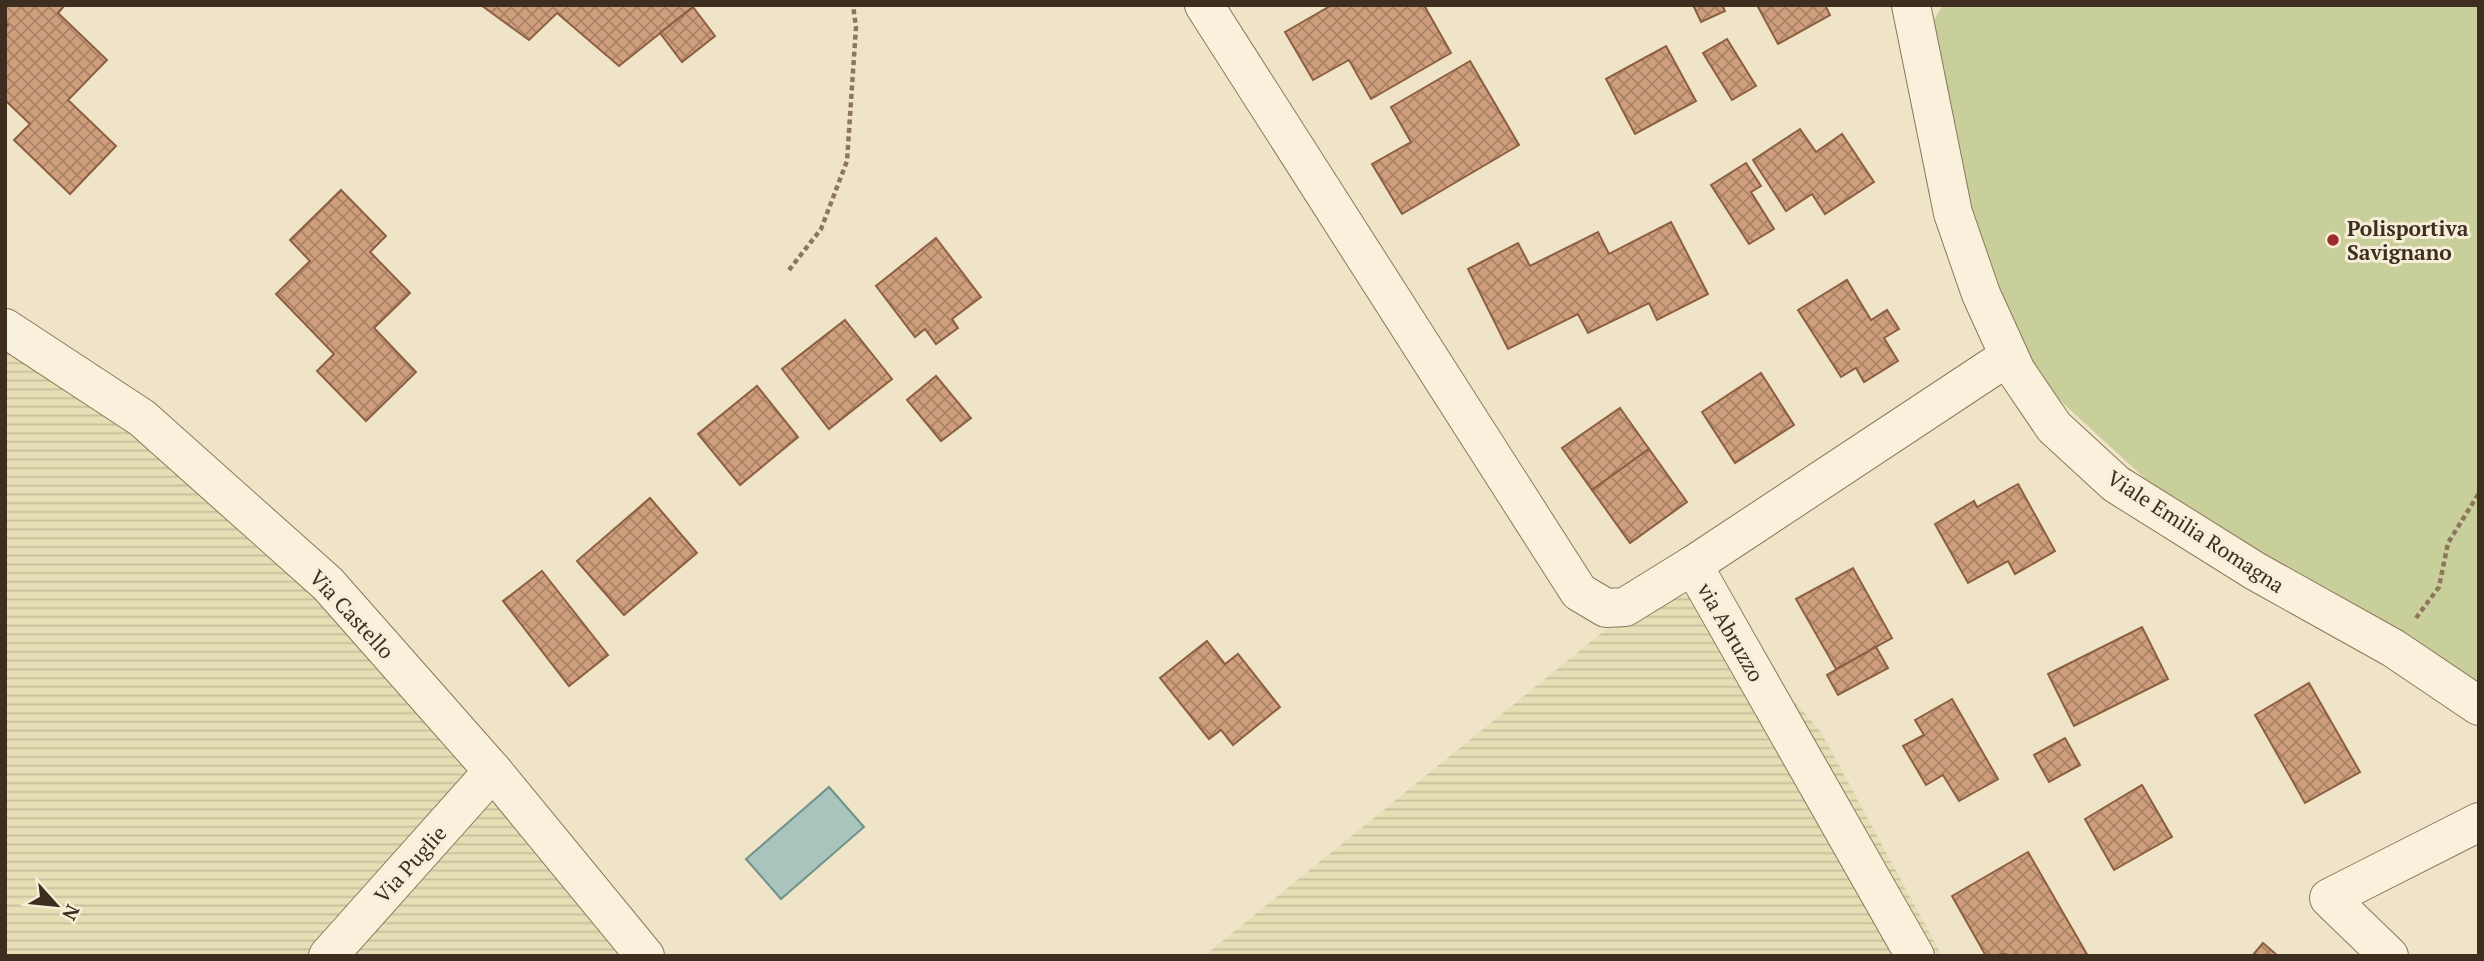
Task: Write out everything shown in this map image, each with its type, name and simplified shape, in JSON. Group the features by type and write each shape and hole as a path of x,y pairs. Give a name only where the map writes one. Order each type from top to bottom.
{"street":[{"path":"1204,5 1579,592 1606,608 1625,607 1693,565"},
{"name":"Viale Emilia Romagna","path":"1911,5 1953,213 1980,294 2016,371 2054,426 2116,484 2255,571 2393,648 2479,706"},
{"name":"Via Castello","path":"5,328 142,418 328,584 493,771 645,956"},
{"name":"via Abruzzo","path":"1916,956 1693,565 2009,356"},
{"name":"Via Puglie","path":"328,956 493,771"},
{"path":"2389,956 2329,898 2479,821"}],"path":[{"path":"789,270 821,229 847,160 856,26 853,5"},
{"path":"2393,648 2439,587 2448,543 2479,493"}],"shaded area":[{"path":"5,340 319,565 619,956 5,956"},
{"path":"1697,590 1821,732 1942,956 1204,956 1610,626"}],"green space":[{"path":"1943,5 2479,5 2479,705 2215,543 2015,359 1946,254 1913,53"}],"water":[{"path":"829,787 864,827 781,899 746,859"}],"building":[{"path":"5,5 65,5 58,13 107,60 68,100 116,146 70,194 14,140 30,124 5,100 5,28 8,25 5,22"},
{"path":"481,5 693,7 619,66 557,13 529,40"},
{"path":"1332,5 1424,5 1451,53 1371,99 1349,60 1313,80 1285,32"},
{"path":"1693,5 1722,5 1725,11 1701,22"},
{"path":"1757,5 1825,5 1830,15 1778,44"},
{"path":"693,7 715,36 682,62 660,33"},
{"path":"1727,39 1756,86 1732,100 1703,53"},
{"path":"1666,46 1696,101 1635,134 1606,79"},
{"path":"1470,61 1519,145 1402,214 1372,164 1411,142 1391,107"},
{"path":"1800,129 1816,152 1842,134 1874,182 1825,214 1812,194 1786,211 1753,160"},
{"path":"1746,163 1761,186 1751,192 1774,229 1749,244 1711,185"},
{"path":"341,190 386,236 370,252 410,293 374,328 416,372 366,421 317,371 334,354 276,294 310,261 290,240"},
{"path":"1671,222 1708,294 1657,320 1649,303 1588,333 1578,314 1508,349 1468,269 1518,243 1530,266 1598,232 1609,254"},
{"path":"936,238 981,297 952,319 958,328 936,344 925,329 915,337 876,286"},
{"path":"1847,280 1871,320 1887,310 1899,329 1884,338 1898,361 1864,382 1856,368 1841,377 1798,310"},
{"path":"845,320 892,379 829,429 782,369"},
{"path":"1761,373 1794,425 1735,463 1702,412"},
{"path":"936,376 971,418 941,441 907,400"},
{"path":"757,386 798,437 740,485 698,434"},
{"path":"1620,408 1649,449 1592,490 1562,448"},
{"path":"1649,449 1687,502 1630,543 1592,490"},
{"path":"2018,484 2055,551 2015,574 2008,561 1968,583 1935,524 1974,501 1977,507"},
{"path":"650,498 697,553 624,615 577,561"},
{"path":"1853,568 1892,638 1836,669 1796,599"},
{"path":"542,571 608,655 569,686 503,601"},
{"path":"2142,627 2168,679 2074,726 2048,674"},
{"path":"1207,641 1225,664 1238,654 1280,707 1233,745 1221,730 1209,739 1160,678"},
{"path":"1876,647 1888,668 1838,695 1827,675"},
{"path":"2309,683 2360,772 2305,803 2255,715"},
{"path":"1952,699 1998,779 1959,801 1943,775 1926,785 1903,746 1924,735 1915,720"},
{"path":"2065,738 2080,765 2049,782 2034,755"},
{"path":"2142,785 2172,837 2114,870 2085,819"},
{"path":"2028,852 2088,956 1986,956 1952,896"},
{"path":"2263,943 2278,956 2252,956"}],"place":[{"name":"Polisportiva Savignano","path":"2333,240"}]}
